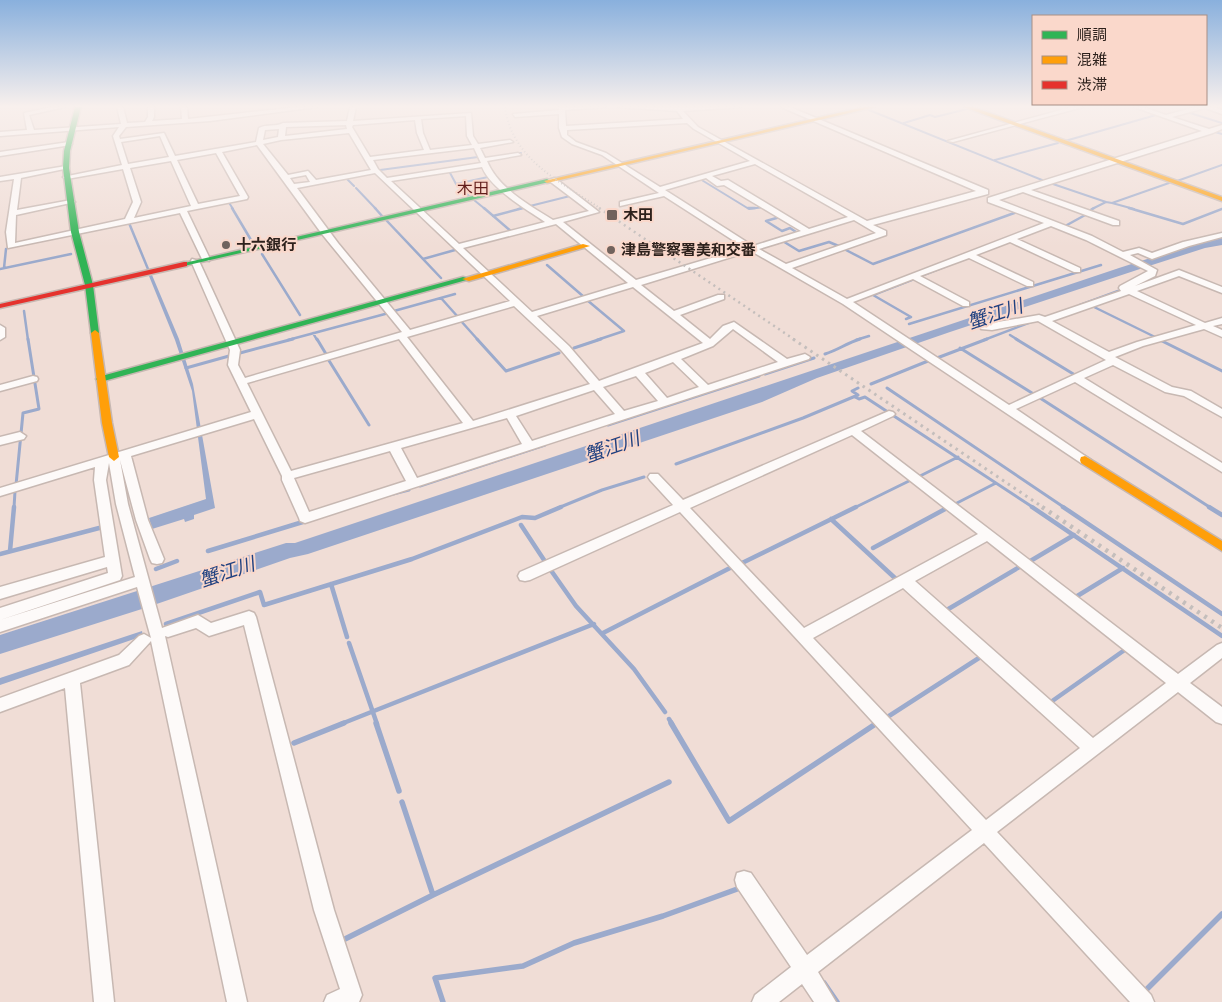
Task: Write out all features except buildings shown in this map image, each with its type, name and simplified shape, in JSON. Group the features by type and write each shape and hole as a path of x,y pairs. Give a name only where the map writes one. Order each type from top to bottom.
{"street":[{"path":"68,154 67,172 75,232 89,286 101,379 122,504 151,612 237,1002"},
{"path":"122,154 136,202 128,221"},
{"path":"171,154 195,207"},
{"path":"0,179 126,166 197,154"},
{"path":"18,176 10,232 11,246 244,196 220,154"},
{"path":"269,154 325,232 382,302 470,426"},
{"path":"365,154 376,171 565,348 622,417"},
{"path":"368,159 413,154"},
{"path":"479,154 489,175 506,191 586,246 710,344"},
{"path":"602,154 751,248 846,302 1085,460 1222,547"},
{"path":"0,306 668,154"},
{"path":"741,154 853,218 883,233 787,267"},
{"path":"894,154 1089,238 1153,270 1152,274 1123,288 1222,334"},
{"path":"1094,154 1222,200"},
{"path":"972,194 996,199 1136,154"},
{"path":"387,180 518,155"},
{"path":"623,204 756,162"},
{"path":"292,187 376,171"},
{"path":"286,177 308,173 314,183"},
{"path":"707,176 720,184 725,182 807,231"},
{"path":"458,247 595,212 552,180"},
{"path":"1024,190 1116,223"},
{"path":"866,224 983,191"},
{"path":"13,212 71,202"},
{"path":"182,210 235,350 233,365 288,476 288,480 305,518 805,357"},
{"path":"531,315 853,218"},
{"path":"846,302 1051,223"},
{"path":"0,234 10,232"},
{"path":"1122,255 1139,250 1152,256 1186,244 1222,235"},
{"path":"1010,239 1077,270"},
{"path":"101,379 586,246"},
{"path":"970,254 1030,284"},
{"path":"1044,321 1178,273 1222,290"},
{"path":"913,276 966,304"},
{"path":"674,314 721,297"},
{"path":"241,382 517,302"},
{"path":"984,326 992,327 1039,318 1169,390 1187,393 1222,414"},
{"path":"1008,409 1076,378 1140,344 1222,321"},
{"path":"288,476 470,426 598,386 710,344 726,328 734,325 786,363"},
{"path":"0,328 0,337"},
{"path":"675,358 707,389"},
{"path":"638,372 666,403"},
{"path":"1076,378 1222,468"},
{"path":"0,388 33,379"},
{"path":"0,492 257,414"},
{"path":"510,414 530,447"},
{"path":"525,576 890,414"},
{"path":"853,430 1222,717"},
{"path":"0,441 20,436"},
{"path":"394,447 414,484"},
{"path":"113,457 158,559"},
{"path":"0,614 115,576 100,480 113,457"},
{"path":"654,477 1144,1002"},
{"path":"802,637 987,535"},
{"path":"0,593 112,560"},
{"path":"904,580 1092,748"},
{"path":"0,626 143,581"},
{"path":"168,631 198,621 209,630 249,617 324,910 352,995 334,1002"},
{"path":"0,705 124,660 144,640"},
{"path":"762,1002 1222,649"},
{"path":"72,679 104,1002"},
{"path":"744,880 826,1002"}],"water":[{"name":"蟹江川","path":"1222,238 1222,245 1205,248 950,332 817,378 762,402 308,554 290,558 145,608 0,654 0,635 286,543 295,543 1119,268 1191,245"},
{"path":"152,275 179,339 193,384 215,508 194,515 194,519 185,522 184,519 152,529 149,518 206,499 192,391 175,340 149,276"},
{"path":"142,631 143,636 0,685 0,678"}],"waterway":[{"path":"977,154 1042,180"},
{"path":"995,160 1018,154"},
{"path":"380,170 478,157"},
{"path":"1177,181 1222,165"},
{"path":"449,171 456,184"},
{"path":"348,177 346,178 354,186"},
{"path":"456,184 488,177"},
{"path":"700,179 749,209 764,207"},
{"path":"1050,183 1106,202"},
{"path":"1112,203 1169,183"},
{"path":"456,184 469,196"},
{"path":"356,188 376,209"},
{"path":"530,206 570,196"},
{"path":"474,200 485,209"},
{"path":"228,201 233,209"},
{"path":"1094,208 1106,202"},
{"path":"1106,202 1112,203"},
{"path":"1112,203 1134,209"},
{"path":"518,209 527,207"},
{"path":"232,208 254,245"},
{"path":"375,208 382,216"},
{"path":"484,208 493,216"},
{"path":"493,216 523,208"},
{"path":"748,208 755,208"},
{"path":"1087,212 1094,208"},
{"path":"1129,208 1183,224 1222,209"},
{"path":"844,249 873,264 1017,212"},
{"path":"1067,225 1087,214"},
{"path":"493,216 512,232"},
{"path":"778,216 780,217 766,221 782,231 790,228 796,232"},
{"path":"387,221 423,259"},
{"path":"129,223 148,269"},
{"path":"781,240 799,251 829,242 841,247"},
{"path":"4,268 6,249"},
{"path":"423,259 455,250"},
{"path":"0,269 71,254"},
{"path":"262,254 300,315"},
{"path":"423,259 441,278"},
{"path":"547,265 584,297"},
{"name":"蟹江川","path":"909,324 1101,265"},
{"path":"918,277 944,267"},
{"path":"1135,286 1161,277"},
{"path":"906,319 911,317 873,295 914,279"},
{"path":"1080,305 1118,291"},
{"path":"394,311 455,294"},
{"path":"441,298 458,317"},
{"path":"587,300 624,331 597,340"},
{"path":"1094,307 1155,337"},
{"path":"24,311 28,340"},
{"path":"313,333 385,314"},
{"path":"461,321 478,340"},
{"name":"蟹江川","path":"984,340 1031,322"},
{"path":"288,340 313,333"},
{"path":"313,333 317,340"},
{"path":"1010,335 1018,340"},
{"path":"856,340 869,336"},
{"path":"16,485 23,413 39,409 28,339"},
{"path":"240,353 293,339"},
{"path":"317,339 326,354"},
{"path":"477,339 506,371 559,353"},
{"path":"574,348 601,339"},
{"path":"825,354 860,339"},
{"path":"961,349 987,339"},
{"path":"1016,339 1075,375"},
{"path":"1162,341 1222,371"},
{"path":"937,358 961,349"},
{"path":"961,349 1032,393"},
{"path":"186,368 229,356"},
{"path":"765,374 814,358"},
{"path":"328,359 369,425"},
{"path":"871,384 928,361"},
{"path":"608,425 759,376"},
{"path":"676,464 803,418 858,395 852,391 858,388"},
{"path":"887,388 1065,508"},
{"path":"855,397 859,399 865,397 957,457"},
{"path":"1040,398 1211,508"},
{"path":"420,486 545,445"},
{"path":"918,477 957,457"},
{"path":"957,457 996,483"},
{"path":"558,508 602,490 644,477"},
{"path":"854,508 911,480"},
{"path":"955,504 996,483"},
{"path":"996,483 1034,508"},
{"path":"389,495 409,490"},
{"path":"14,508 15,491"},
{"path":"10,551 14,507"},
{"path":"331,584 412,559 522,517 535,518 561,507"},
{"path":"831,519 856,507"},
{"path":"1032,507 1074,535"},
{"path":"1063,507 1222,614"},
{"path":"1209,507 1222,515"},
{"path":"873,548 947,508"},
{"path":"742,563 831,519"},
{"path":"831,519 896,579"},
{"path":"208,551 306,521"},
{"path":"521,525 546,563"},
{"path":"0,554 103,527"},
{"path":"1027,563 1074,535"},
{"path":"1074,535 1122,568"},
{"path":"156,569 177,561"},
{"path":"945,611 1021,566"},
{"path":"603,633 730,568"},
{"path":"1074,598 1122,568"},
{"path":"1122,568 1222,636"},
{"path":"550,569 576,606 593,624"},
{"path":"166,624 260,592 264,605 331,584"},
{"path":"331,584 347,637"},
{"path":"373,711 593,624"},
{"path":"593,624 634,669 665,712"},
{"path":"349,643 373,711"},
{"path":"1048,704 1126,649 1123,647"},
{"path":"889,716 982,656"},
{"path":"341,724 373,711"},
{"path":"373,711 377,724"},
{"path":"669,719 672,724"},
{"path":"294,743 344,723"},
{"path":"376,723 399,791"},
{"path":"671,723 729,821 874,725"},
{"path":"433,895 669,782"},
{"path":"402,802 433,895"},
{"path":"443,1002 435,978 523,966 574,943 663,916 740,888"},
{"path":"345,939 433,895"},
{"path":"1145,991 1222,914"},
{"path":"824,983 837,1002"}],"railway":[{"path":"527,154 555,179 601,209"},
{"path":"599,208 795,340"},
{"path":"793,339 1044,508"},
{"path":"1042,507 1222,628"}],"traffic: fast":[{"path":"67,154 66,168 75,232 89,285 95,333"},
{"path":"184,264 547,181"},
{"path":"101,379 466,279"}],"traffic: slow":[{"path":"547,181 667,154"},
{"path":"1097,154 1222,199"},
{"path":"466,279 586,246"},
{"path":"95,333 107,423 114,457"},
{"path":"1085,460 1222,547"}],"traffic: jam":[{"path":"0,306 184,264"}],"place":[{"name":"木田","path":"612,215"},
{"name":"十六銀行","path":"226,245"},
{"name":"津島警察署美和交番","path":"611,250"}],"district":[{"name":"木田","path":"473,188"}]}
